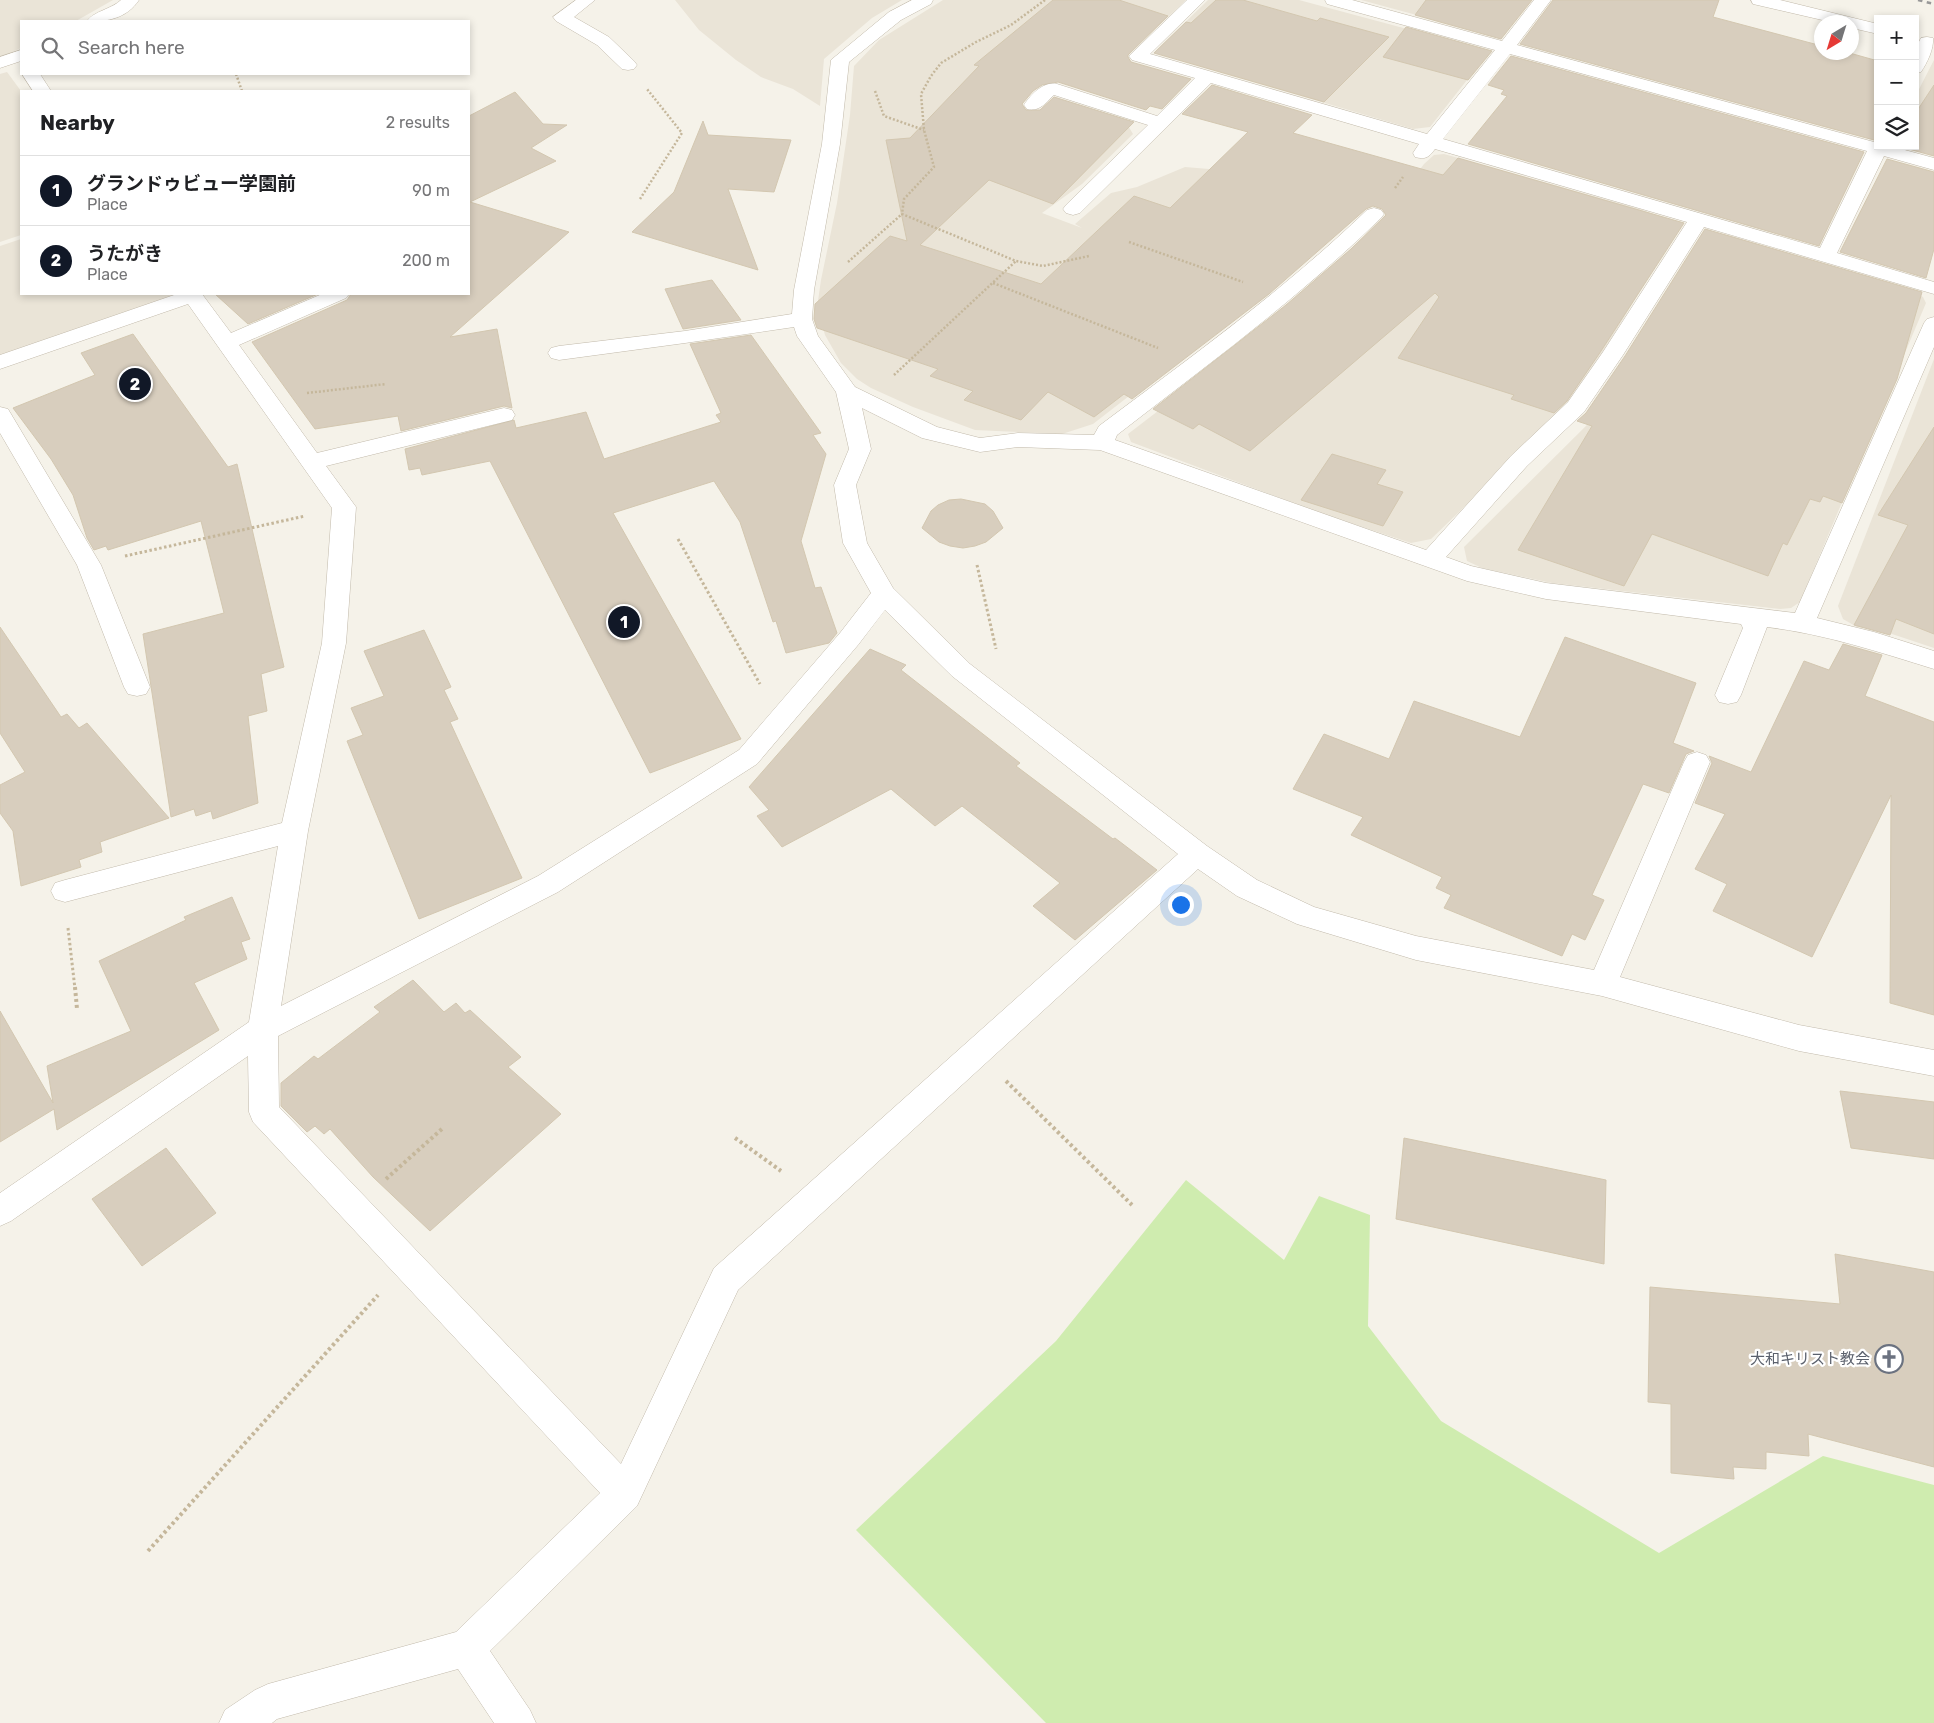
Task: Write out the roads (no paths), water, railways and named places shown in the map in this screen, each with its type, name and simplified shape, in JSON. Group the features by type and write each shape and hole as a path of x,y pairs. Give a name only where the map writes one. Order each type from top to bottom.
{"street":[{"path":"98,20 120,10 131,0"},
{"path":"587,0 562,17 603,41 628,65"},
{"path":"925,0 895,16 840,60 831,144 804,290 802,318 808,336 856,396 930,433 980,444 1018,440 1102,443 1467,573 1546,591 1803,623 1874,641 1934,660"},
{"path":"1197,0 1138,56 1208,76 1427,147 1699,220 1934,288"},
{"path":"1333,0 1874,147"},
{"path":"1427,147 1543,0"},
{"path":"1759,0 1819,15"},
{"path":"1859,25 1874,28"},
{"path":"1918,60 1925,41"},
{"path":"0,62 20,57"},
{"path":"32,75 41,90"},
{"path":"1073,209 1208,76"},
{"path":"1033,105 1052,88 1160,123"},
{"path":"1826,256 1878,150"},
{"path":"1886,150 1934,164"},
{"path":"1102,443 1108,430 1284,296 1333,254 1374,214"},
{"path":"1430,560 1519,461 1576,407 1612,355 1699,220"},
{"path":"0,362 190,295"},
{"path":"194,295 344,507 334,643 294,831 264,1029 264,1112 625,1494"},
{"path":"227,342 337,295"},
{"path":"558,352 685,337 802,318"},
{"path":"1803,623 1934,324"},
{"path":"856,396 860,449 845,485 855,543 884,594 961,670 1197,854 1247,888 1307,916 1416,948 1602,984 1799,1038 1934,1063"},
{"path":"0,414 89,565 137,686"},
{"path":"312,462 504,415"},
{"path":"0,1211 264,1029 548,884 748,757 849,639 884,594"},
{"path":"1728,695 1755,628 1751,616"},
{"path":"1602,984 1696,762"},
{"path":"65,891 294,831"},
{"path":"261,1716 466,1648 625,1494 726,1279 1197,854"},
{"path":"466,1648 517,1723"}],"railway":[{"path":"1918,0 1934,4"}],"place":[{"name":"うたがき","path":"135,384"},
{"name":"グランドゥビュー学園前","path":"624,622"},
{"name":"大和キリスト教会","path":"1889,1359"}]}
